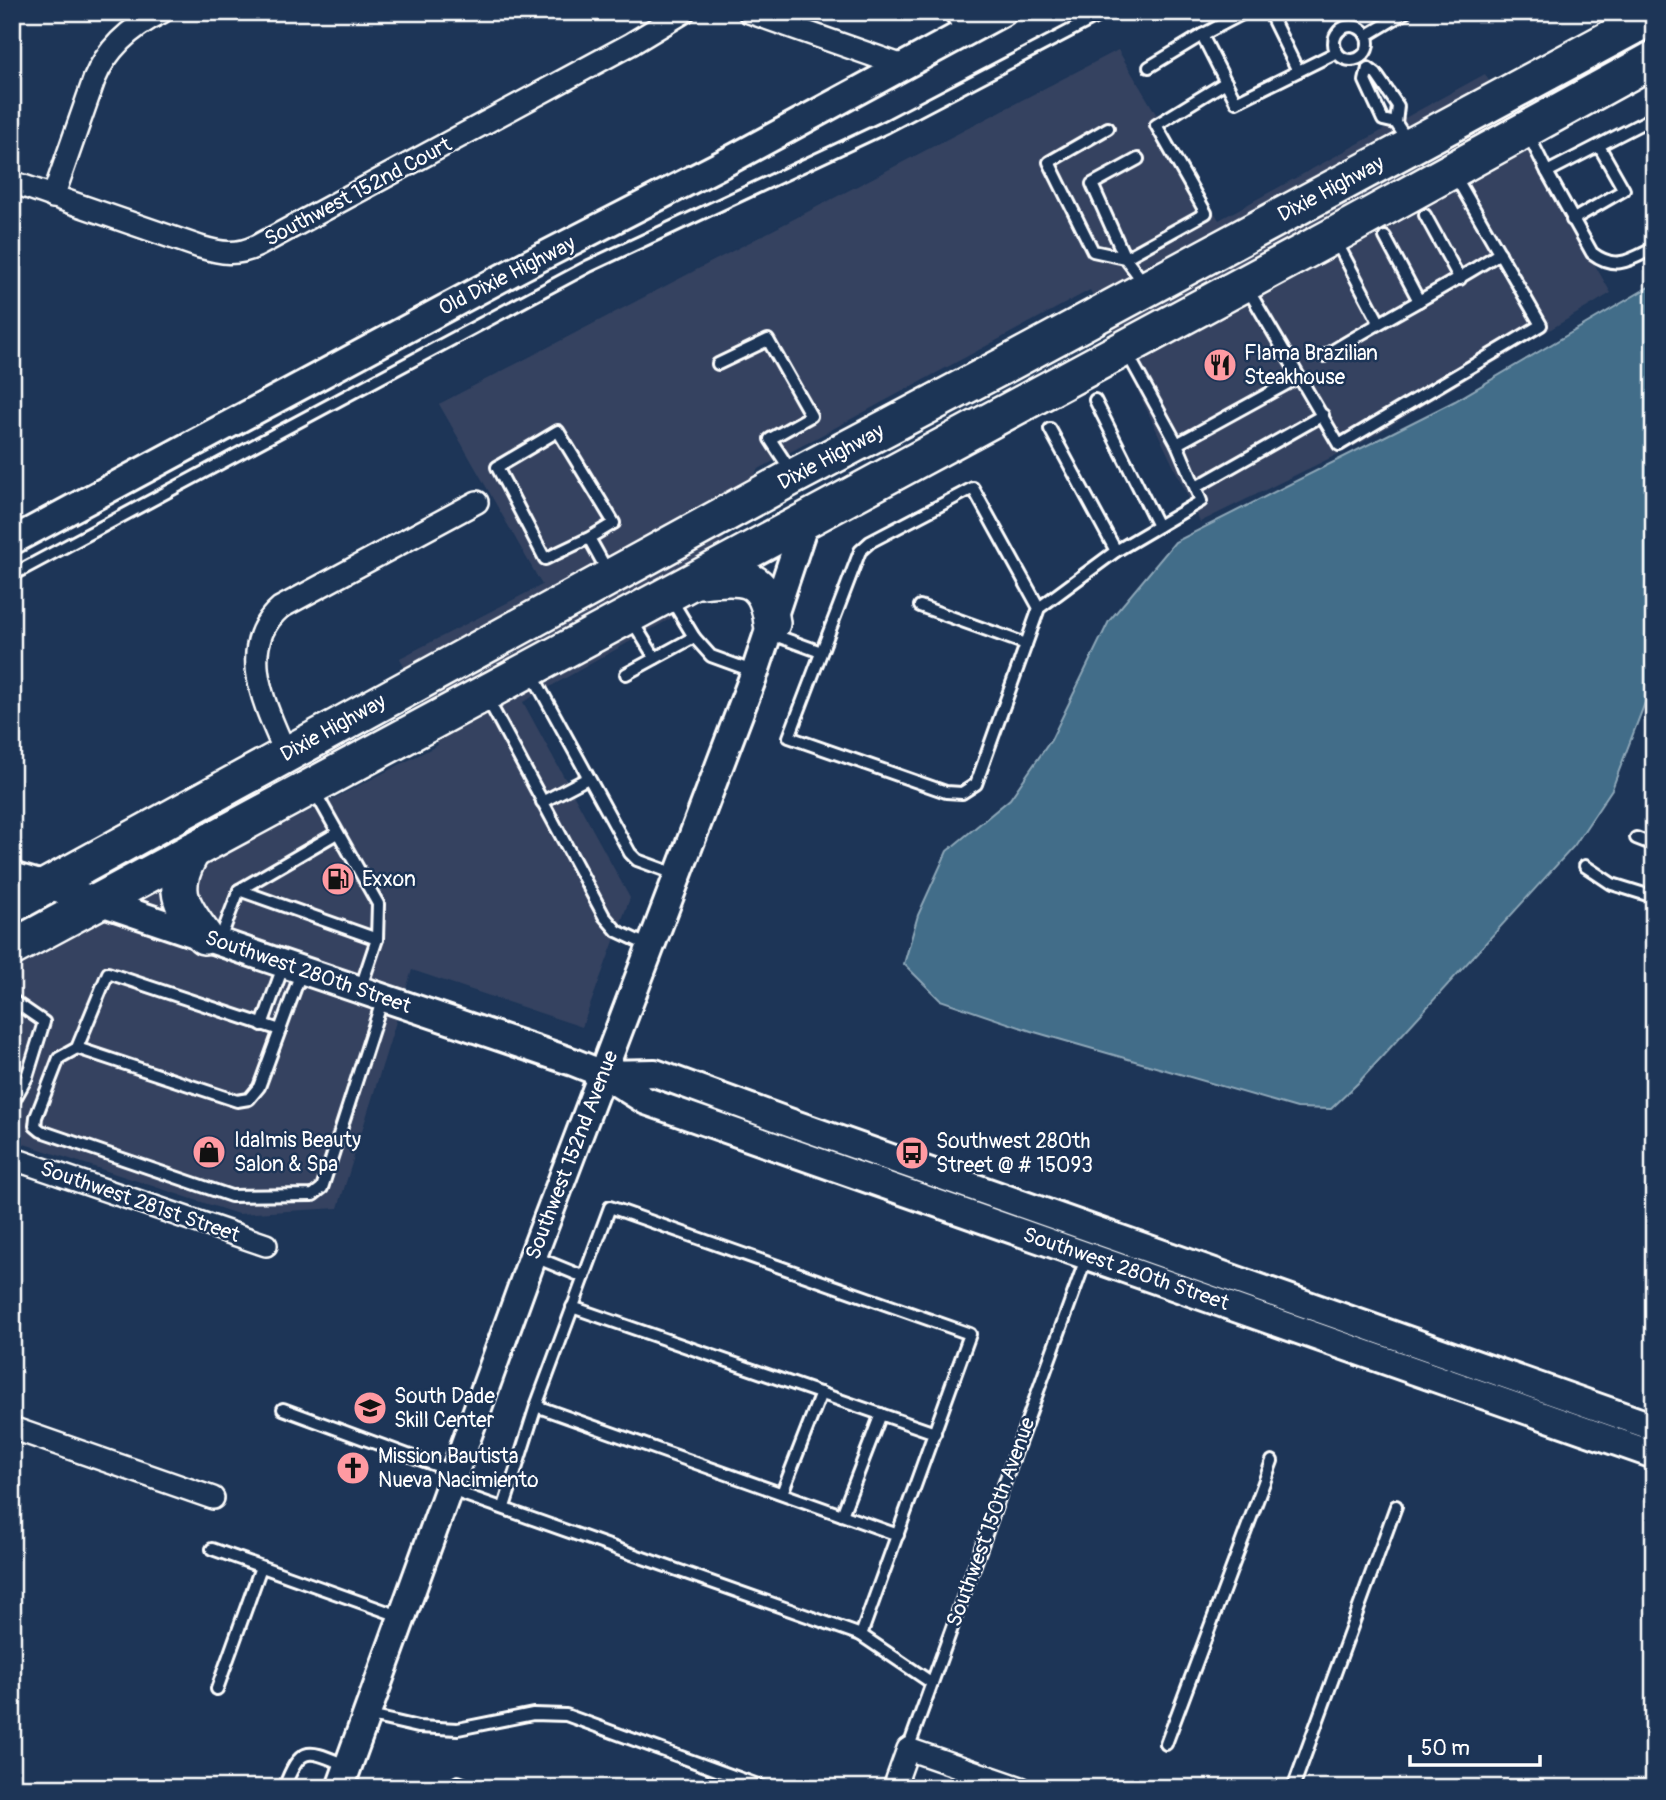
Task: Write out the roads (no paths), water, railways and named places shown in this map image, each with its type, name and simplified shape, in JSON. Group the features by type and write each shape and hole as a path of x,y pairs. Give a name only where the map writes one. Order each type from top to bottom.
{"highway":[{"name":"Dixie Highway","path":"12,905 792,477 1148,288 1403,134 1516,89 1654,15"},
{"path":"1527,131 1538,101 1654,34"},
{"name":"Dixie Highway","path":"12,948 1340,233 1654,59"},
{"path":"1340,233 1341,211 1347,202 1453,143 1516,89"},
{"path":"805,522 812,497 819,488 940,422 978,398 1007,364"},
{"path":"592,637 626,595 674,565 779,510 790,500 792,477"},
{"path":"683,588 733,576 755,584 770,603 770,628"},
{"path":"99,901 110,881 126,863 284,774 286,754"},
{"path":"193,850 181,874 179,895 187,913 211,939"},
{"path":"12,929 29,916 46,886"}],"street":[{"path":"53,197 102,62 118,41 162,12"},
{"name":"Southwest 152nd Court","path":"12,182 200,247 222,253 240,253 269,240 684,12"},
{"path":"749,12 903,66"},
{"name":"Old Dixie Highway","path":"12,541 903,66 956,23 1003,12"},
{"path":"286,754 266,706 257,673 261,635 273,614 477,502"},
{"name":"Southwest 152nd Avenue","path":"344,1777 533,1256 755,672 805,522"},
{"name":"Southwest 280th Street","path":"12,876 99,901 603,1074 646,1101 1355,1350 1570,1411 1654,1427"},
{"name":"Southwest 280th Street","path":"603,1074 656,1073 1362,1324 1570,1411 1654,1455"},
{"path":"781,1148 789,1122"},
{"name":"Southwest 281st Street","path":"13,1161 266,1245"},
{"path":"925,1199 935,1172"},
{"path":"1087,1256 1096,1230"},
{"path":"1355,1350 1362,1324"},
{"path":"12,1428 213,1499"},
{"path":"908,1749 1021,1788"},
{"name":"Southwest 150th Avenue","path":"894,1788 908,1749"}],"lane":[{"path":"12,575 589,266 894,123 1106,12"},
{"path":"1149,67 1246,12"},
{"path":"1269,12 1298,71"},
{"path":"1366,36 1388,17 1406,12"},
{"path":"1359,28 1366,36 1368,47 1361,57 1345,59 1337,52 1335,37 1343,29 1359,28"},
{"path":"1202,35 1236,102 1337,52"},
{"path":"1361,57 1398,106 1403,134"},
{"path":"1368,68 1365,81 1383,120 1403,134"},
{"path":"1108,128 1049,162 1093,251 1125,258 1206,213 1156,125 1226,82"},
{"path":"1547,172 1654,117"},
{"path":"1527,131 1572,220 1592,253 1603,261 1624,263 1654,248"},
{"path":"1572,220 1624,190 1599,146"},
{"path":"1138,159 1092,184 1125,258 1148,288"},
{"path":"1245,284 1339,445 1541,326 1453,171"},
{"path":"1425,215 1460,279"},
{"path":"1340,233 1380,322"},
{"path":"1385,237 1419,301"},
{"path":"1324,356 1460,279 1500,253"},
{"path":"718,364 768,340 811,416 770,439 792,477"},
{"path":"1039,608 973,488 870,542 860,551 789,737 946,792 962,793 976,785 1039,608 1116,551 1201,501 1177,444 1125,349"},
{"path":"1177,444 1298,377"},
{"path":"1095,400 1158,526"},
{"path":"1196,487 1322,415"},
{"path":"1050,429 1116,551"},
{"path":"558,431 614,523 589,538 545,559 497,467 558,431"},
{"path":"589,538 611,577"},
{"path":"683,588 694,637 711,656 755,672"},
{"path":"920,606 1026,644"},
{"path":"629,617 655,659"},
{"path":"770,628 821,652"},
{"path":"626,674 694,637"},
{"path":"530,670 630,853 637,860 678,876"},
{"path":"485,694 610,924 628,938 651,947"},
{"path":"542,802 588,778"},
{"path":"280,1030 108,973 76,1048 59,1058 34,1121 41,1131 230,1196 313,1195 322,1188 372,994 378,904 312,786"},
{"path":"211,939 239,890 337,833"},
{"path":"1636,838 1654,845"},
{"path":"1585,866 1612,884 1654,897"},
{"path":"239,890 377,939"},
{"path":"262,1025 293,967"},
{"path":"76,1048 237,1101 249,1098 259,1087 280,1030 293,967"},
{"path":"12,1000 44,1022 27,1077 12,1104"},
{"path":"504,1507 536,1406 610,1207 970,1334 861,1634"},
{"path":"533,1256 584,1277"},
{"name":"Southwest 150th Avenue","path":"908,1749 1087,1256"},
{"path":"572,1307 935,1433"},
{"path":"782,1493 821,1394"},
{"path":"536,1406 898,1535"},
{"path":"283,1409 452,1480 504,1507 861,1634 932,1683"},
{"path":"842,1515 881,1414"},
{"path":"1166,1744 1272,1461"},
{"path":"1293,1788 1396,1506"},
{"path":"212,1549 402,1617"},
{"path":"217,1689 261,1567"},
{"path":"366,1715 418,1727 458,1729 533,1714 566,1715 766,1788"},
{"path":"284,1788 292,1765 303,1755 314,1752 344,1777"},
{"path":"448,1788 458,1782 474,1788"}],"place":[{"name":"Flama Brazilian Steakhouse","path":"1220,365"},
{"name":"Exxon","path":"338,879"},
{"name":"Idalmis Beauty Salon & Spa","path":"209,1152"},
{"name":"Southwest 280th Street @ # 15093","path":"912,1153"},
{"name":"South Dade Skill Center","path":"370,1408"},
{"name":"Mission Bautista Nueva Nacimiento","path":"353,1468"}]}
